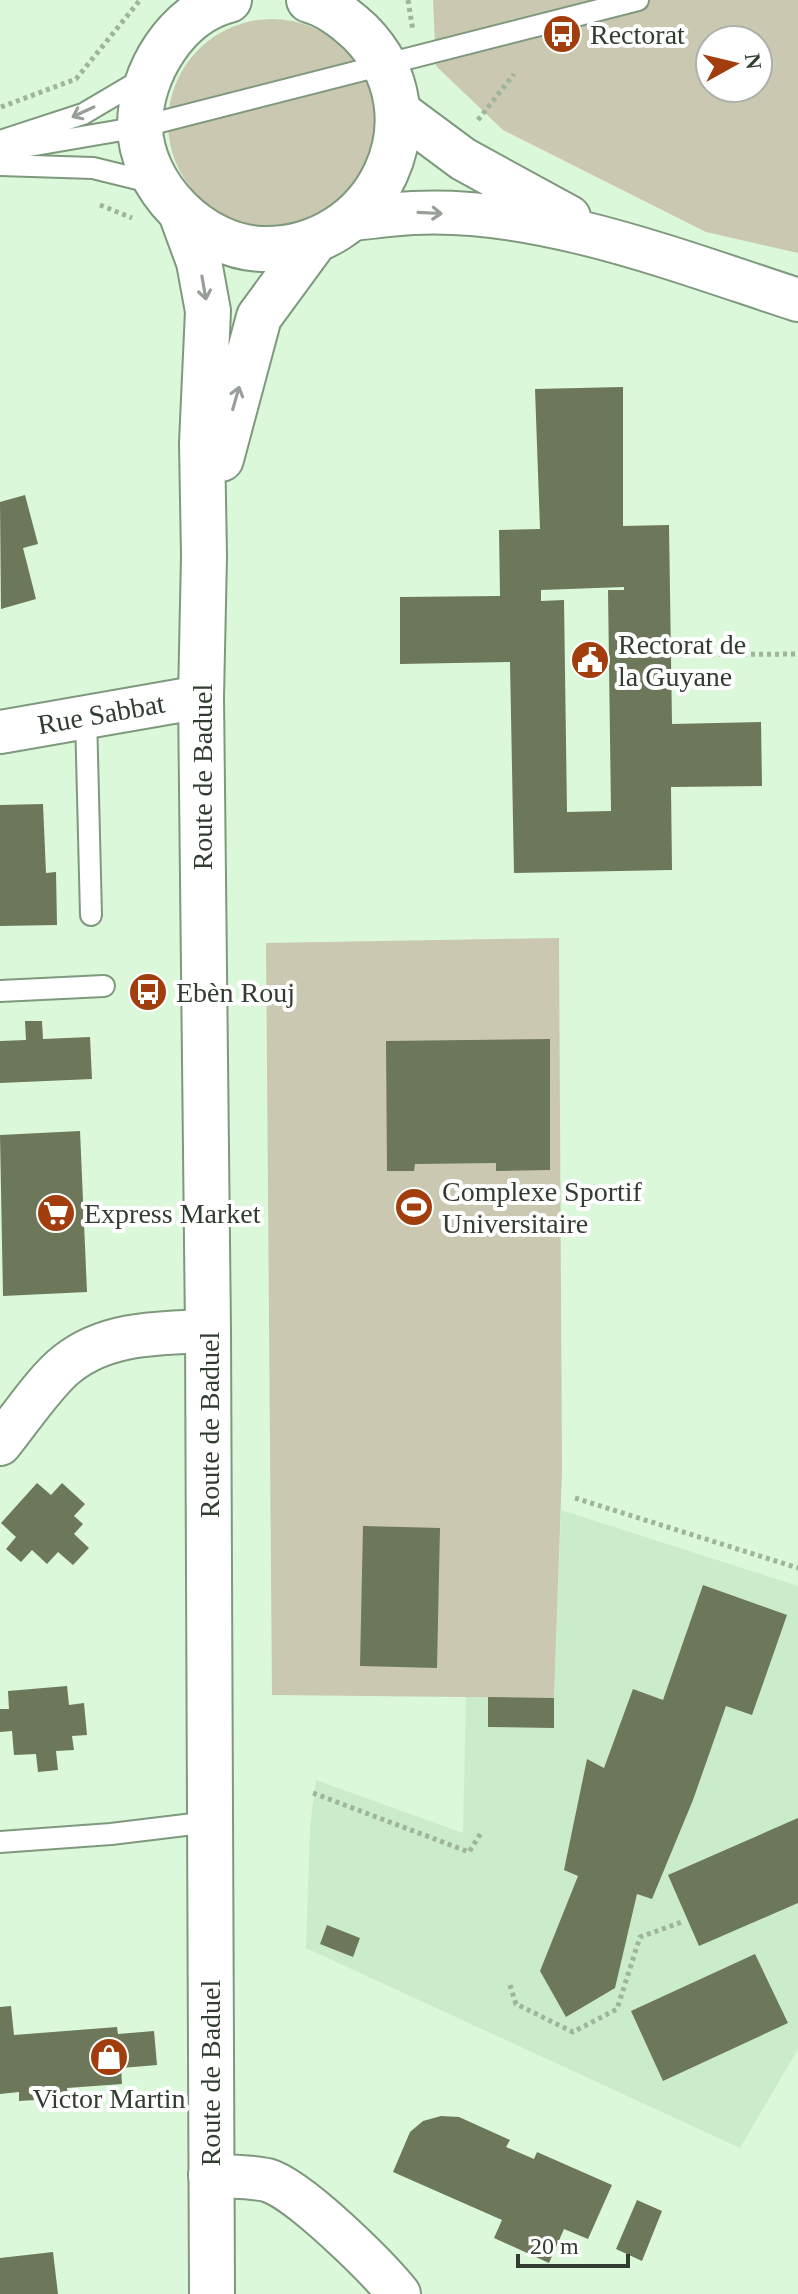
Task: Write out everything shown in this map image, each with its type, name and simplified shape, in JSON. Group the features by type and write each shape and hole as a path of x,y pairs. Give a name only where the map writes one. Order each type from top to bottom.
{"main road":[{"path":"140,127 151,74 167,44 191,19 229,0"},
{"path":"170,199 203,231 229,243 257,249 286,249 328,236 353,219 373,197 388,170 396,140 397,110 393,88 372,35 309,0"},
{"name":"Route de Baduel","path":"140,127 146,155 199,262 208,311 202,443 204,556 201,697 208,1331 212,2294"},
{"name":"Route de Baduel","path":"204,556 224,440 259,317 314,242"}],"street":[{"path":"397,110 463,159 617,241"},
{"path":"353,219 415,212 487,216 617,241 798,300"},
{"name":"Rue Sabbat","path":"0,732 201,697"},
{"path":"0,1444 64,1366 83,1352 123,1337 208,1331"},
{"path":"210,2175 268,2180 291,2194 369,2260 399,2294"}],"lane":[{"path":"0,151 140,127 372,35 638,0"},
{"path":"0,141 83,114 151,74"},
{"path":"0,165 93,168 170,199"},
{"path":"86,716 91,915"},
{"path":"0,991 104,986"},
{"path":"0,1842 111,1834 210,1822"}],"path":[{"path":"0,108 76,79 140,0"},
{"path":"473,126 514,74"},
{"path":"671,655 798,654"},
{"path":"575,1498 798,1568"},
{"path":"313,1793 469,1852 481,1833"},
{"path":"510,1985 516,2004 573,2032 617,2009 640,1937 682,1922"}],"shaded area":[{"path":"433,0 798,0 798,253 706,232 503,130 436,66"},
{"path":"272,19 312,27 345,50 368,83 376,123 368,163 345,196 312,219 272,227 232,219 199,196 176,163 168,123 176,83 199,50 232,27"},
{"name":"Complexe Sportif Universitaire","path":"559,938 562,1470 554,1698 272,1695 266,943"},
{"path":"561,1510 798,1586 798,2049 740,2148 306,1948 310,1826 316,1780 463,1833 466,1697 554,1698"}],"building":[{"path":"623,387 623,526 669,525 672,724 761,722 762,786 671,787 672,870 514,873 510,662 400,664 400,597 500,596 499,530 540,529 535,389","holes":["624,587 624,590 608,590 611,811 567,812 564,600 541,601 541,590"]},
{"path":"25,495 38,544 23,548 36,599 1,609 0,502"},
{"path":"43,804 46,873 56,872 57,925 0,926 0,805"},
{"path":"25,1021 42,1021 43,1039 90,1037 92,1079 0,1083 0,1041 26,1040"},
{"path":"550,1039 550,1170 496,1171 496,1163 415,1164 414,1171 387,1171 386,1041"},
{"path":"80,1131 87,1292 3,1296 0,1135"},
{"path":"37,1483 51,1495 62,1483 85,1504 74,1516 83,1524 74,1534 89,1548 73,1565 58,1552 47,1564 32,1550 21,1562 6,1549 16,1537 1,1523"},
{"path":"363,1526 440,1528 437,1668 360,1666"},
{"path":"703,1585 787,1615 752,1715 726,1706 693,1800 652,1899 637,1894 615,1988 566,2017 540,1971 578,1876 564,1870 587,1759 604,1768 633,1689 663,1700"},
{"path":"67,1686 69,1705 84,1703 87,1735 72,1736 74,1750 56,1751 58,1770 38,1772 36,1754 14,1755 12,1731 0,1732 0,1709 9,1709 8,1691"},
{"path":"488,1697 554,1698 554,1728 488,1727"},
{"path":"798,1818 798,1903 699,1946 668,1875"},
{"path":"327,1925 360,1938 353,1957 320,1944"},
{"path":"755,1954 788,2023 663,2081 631,2011"},
{"path":"11,2006 14,2035 117,2027 118,2034 154,2031 157,2065 121,2068 122,2084 67,2088 68,2098 19,2101 19,2092 0,2094 0,2007"},
{"path":"441,2116 459,2117 510,2140 506,2147 534,2159 537,2152 612,2185 588,2239 564,2229 549,2263 494,2238 502,2220 393,2172 410,2132 423,2121"},
{"path":"637,2200 662,2211 642,2261 616,2249"},
{"path":"53,2252 58,2294 0,2294 0,2258"}],"place":[{"name":"Rectorat","path":"562,34"},
{"name":"Rectorat de la Guyane","path":"590,660"},
{"name":"Ebèn Rouj","path":"148,992"},
{"name":"Complexe Sportif Universitaire","path":"414,1207"},
{"name":"Express Market","path":"56,1213"},
{"name":"Victor Martin","path":"109,2057"}]}
